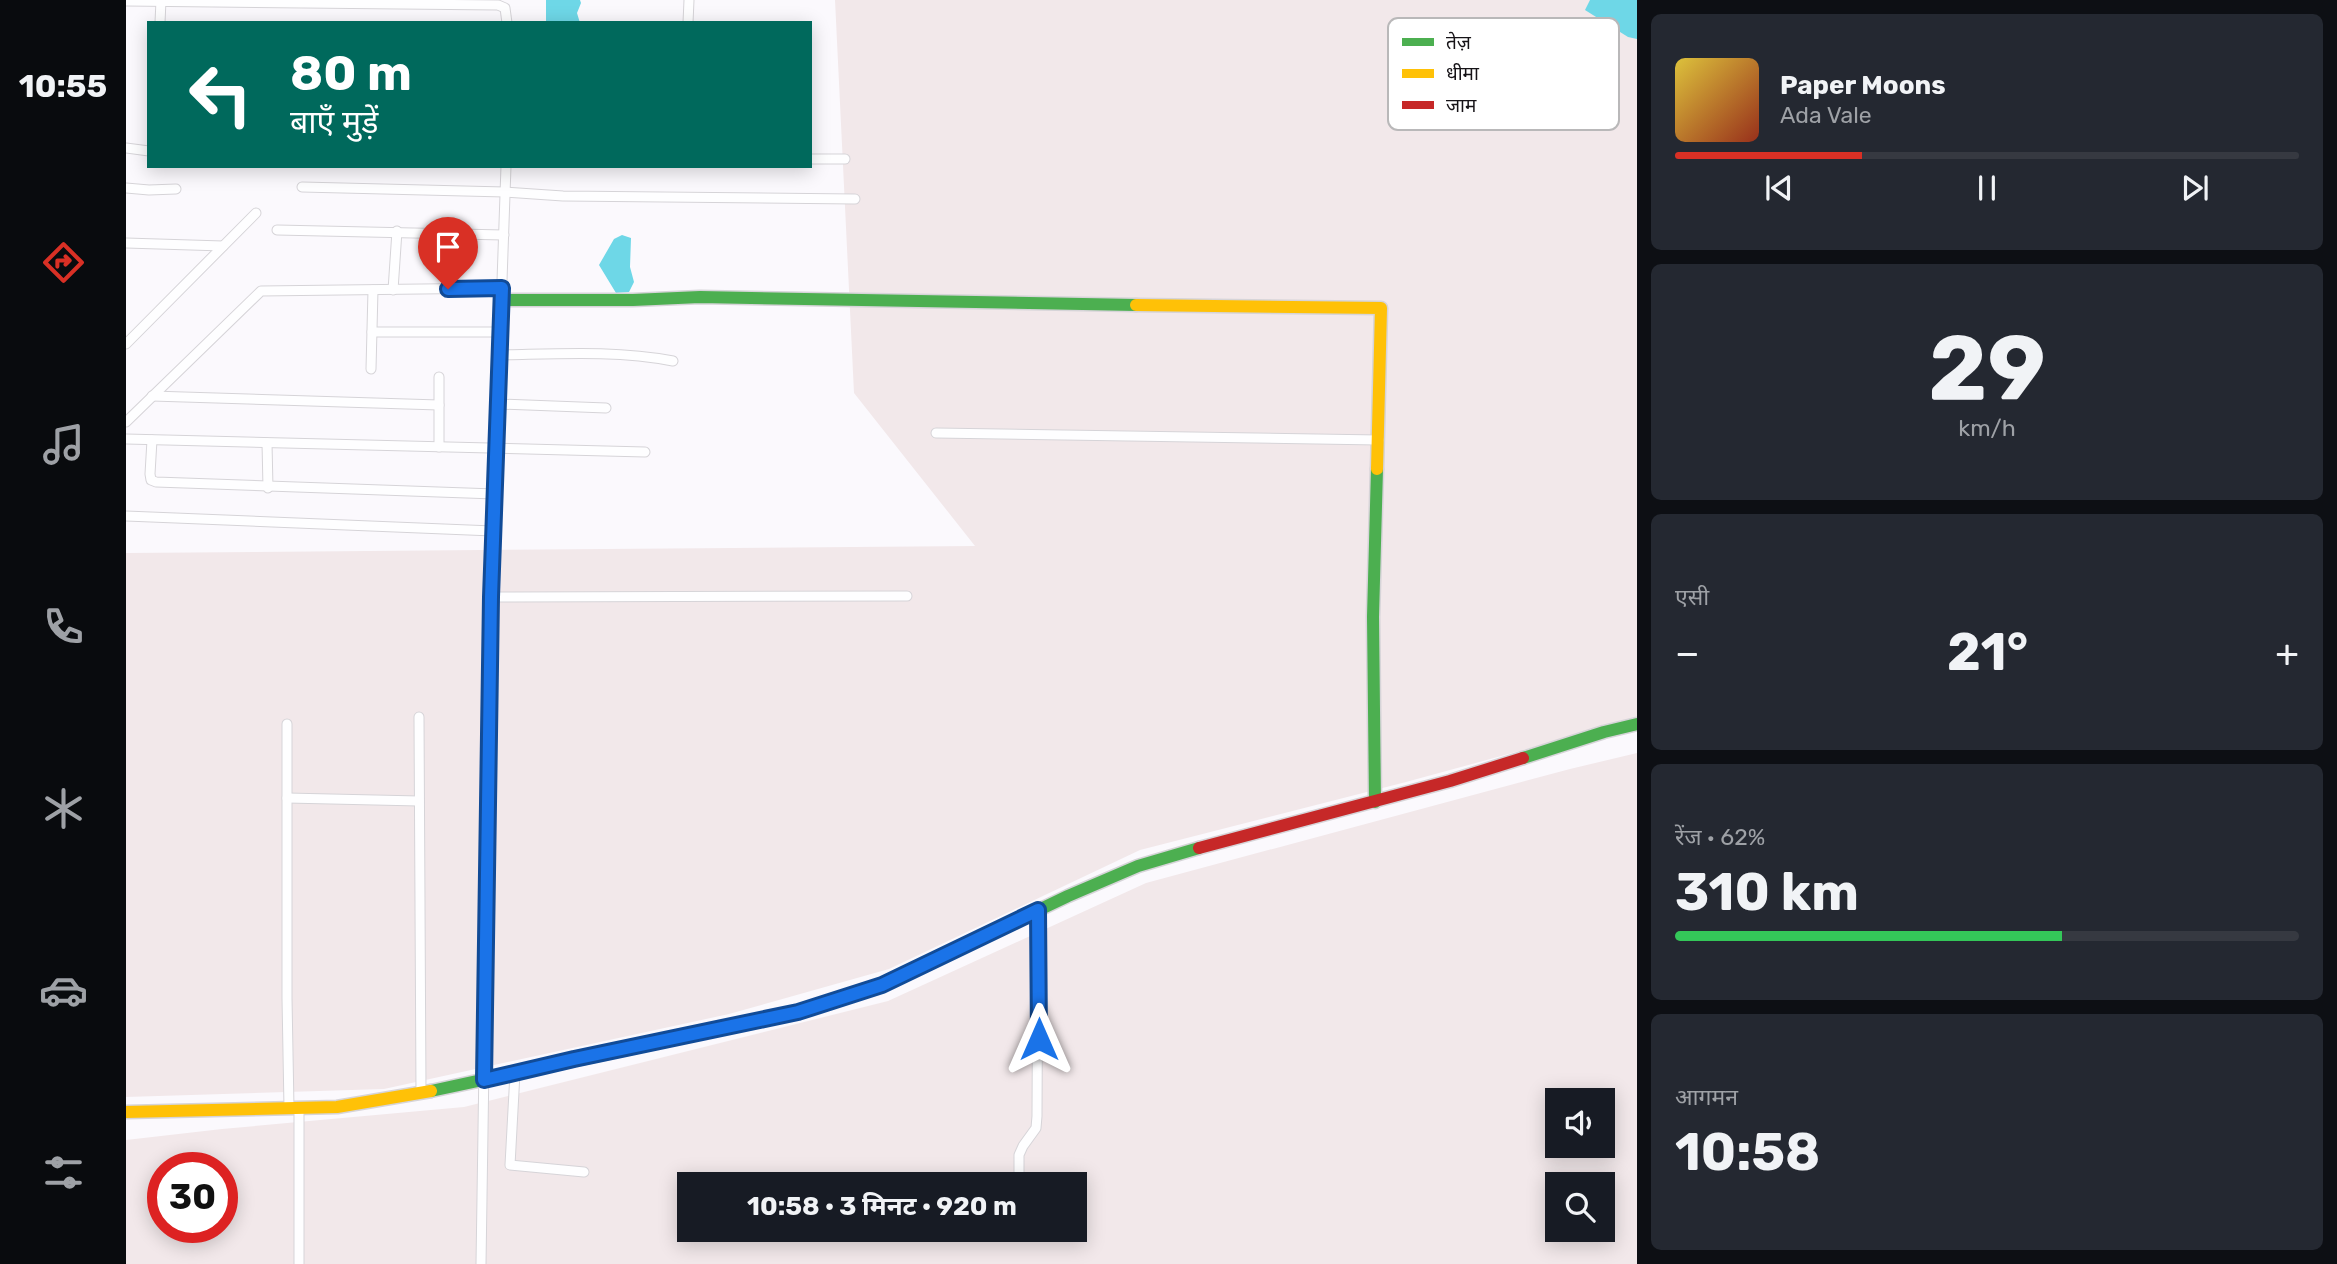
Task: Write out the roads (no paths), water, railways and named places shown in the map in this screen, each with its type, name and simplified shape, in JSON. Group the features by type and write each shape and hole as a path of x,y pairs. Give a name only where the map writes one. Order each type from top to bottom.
{"street":[{"path":"507,18 508,0"},
{"path":"688,21 689,0"},
{"path":"126,1 498,5 505,8 507,18"},
{"path":"160,21 161,1"},
{"path":"126,148 147,151"},
{"path":"812,159 845,159"},
{"path":"481,1264 491,597 506,168"},
{"path":"302,187 563,196 855,199"},
{"path":"126,188 176,189"},
{"path":"126,344 256,213"},
{"path":"277,230 504,234"},
{"path":"393,290 397,231"},
{"path":"126,243 223,246"},
{"path":"371,369 373,290"},
{"path":"126,422 261,291 393,290 591,301 699,297 930,303 1381,308 1373,617 1375,802"},
{"path":"372,332 500,332"},
{"path":"500,355 604,353 673,361"},
{"path":"439,377 439,447"},
{"path":"152,396 439,405"},
{"path":"498,404 606,408"},
{"path":"936,433 1379,440"},
{"path":"126,439 645,452"},
{"path":"152,440 151,480 268,488 495,494"},
{"path":"267,443 268,488"},
{"path":"126,516 494,531"},
{"path":"491,597 907,596"},
{"path":"419,717 421,1093"},
{"path":"287,724 287,998 299,1264"},
{"path":"126,1112 337,1107 463,1086 574,1059 798,1012 882,985 1038,910 1161,858 1451,782 1604,732 1637,724"},
{"path":"287,798 419,801"},
{"path":"1019,1172 1023,1146 1036,1128 1037,1116 1038,910"},
{"path":"515,1073 510,1165 584,1172"}],"water":[{"path":"546,0 580,0 577,13 579,21 546,21"},
{"path":"1590,0 1637,0 1637,39 1619,31 1619,18 1598,18 1585,10"},
{"path":"622,235 631,238 630,267 634,282 629,292 616,293 599,265 614,239"}]}
